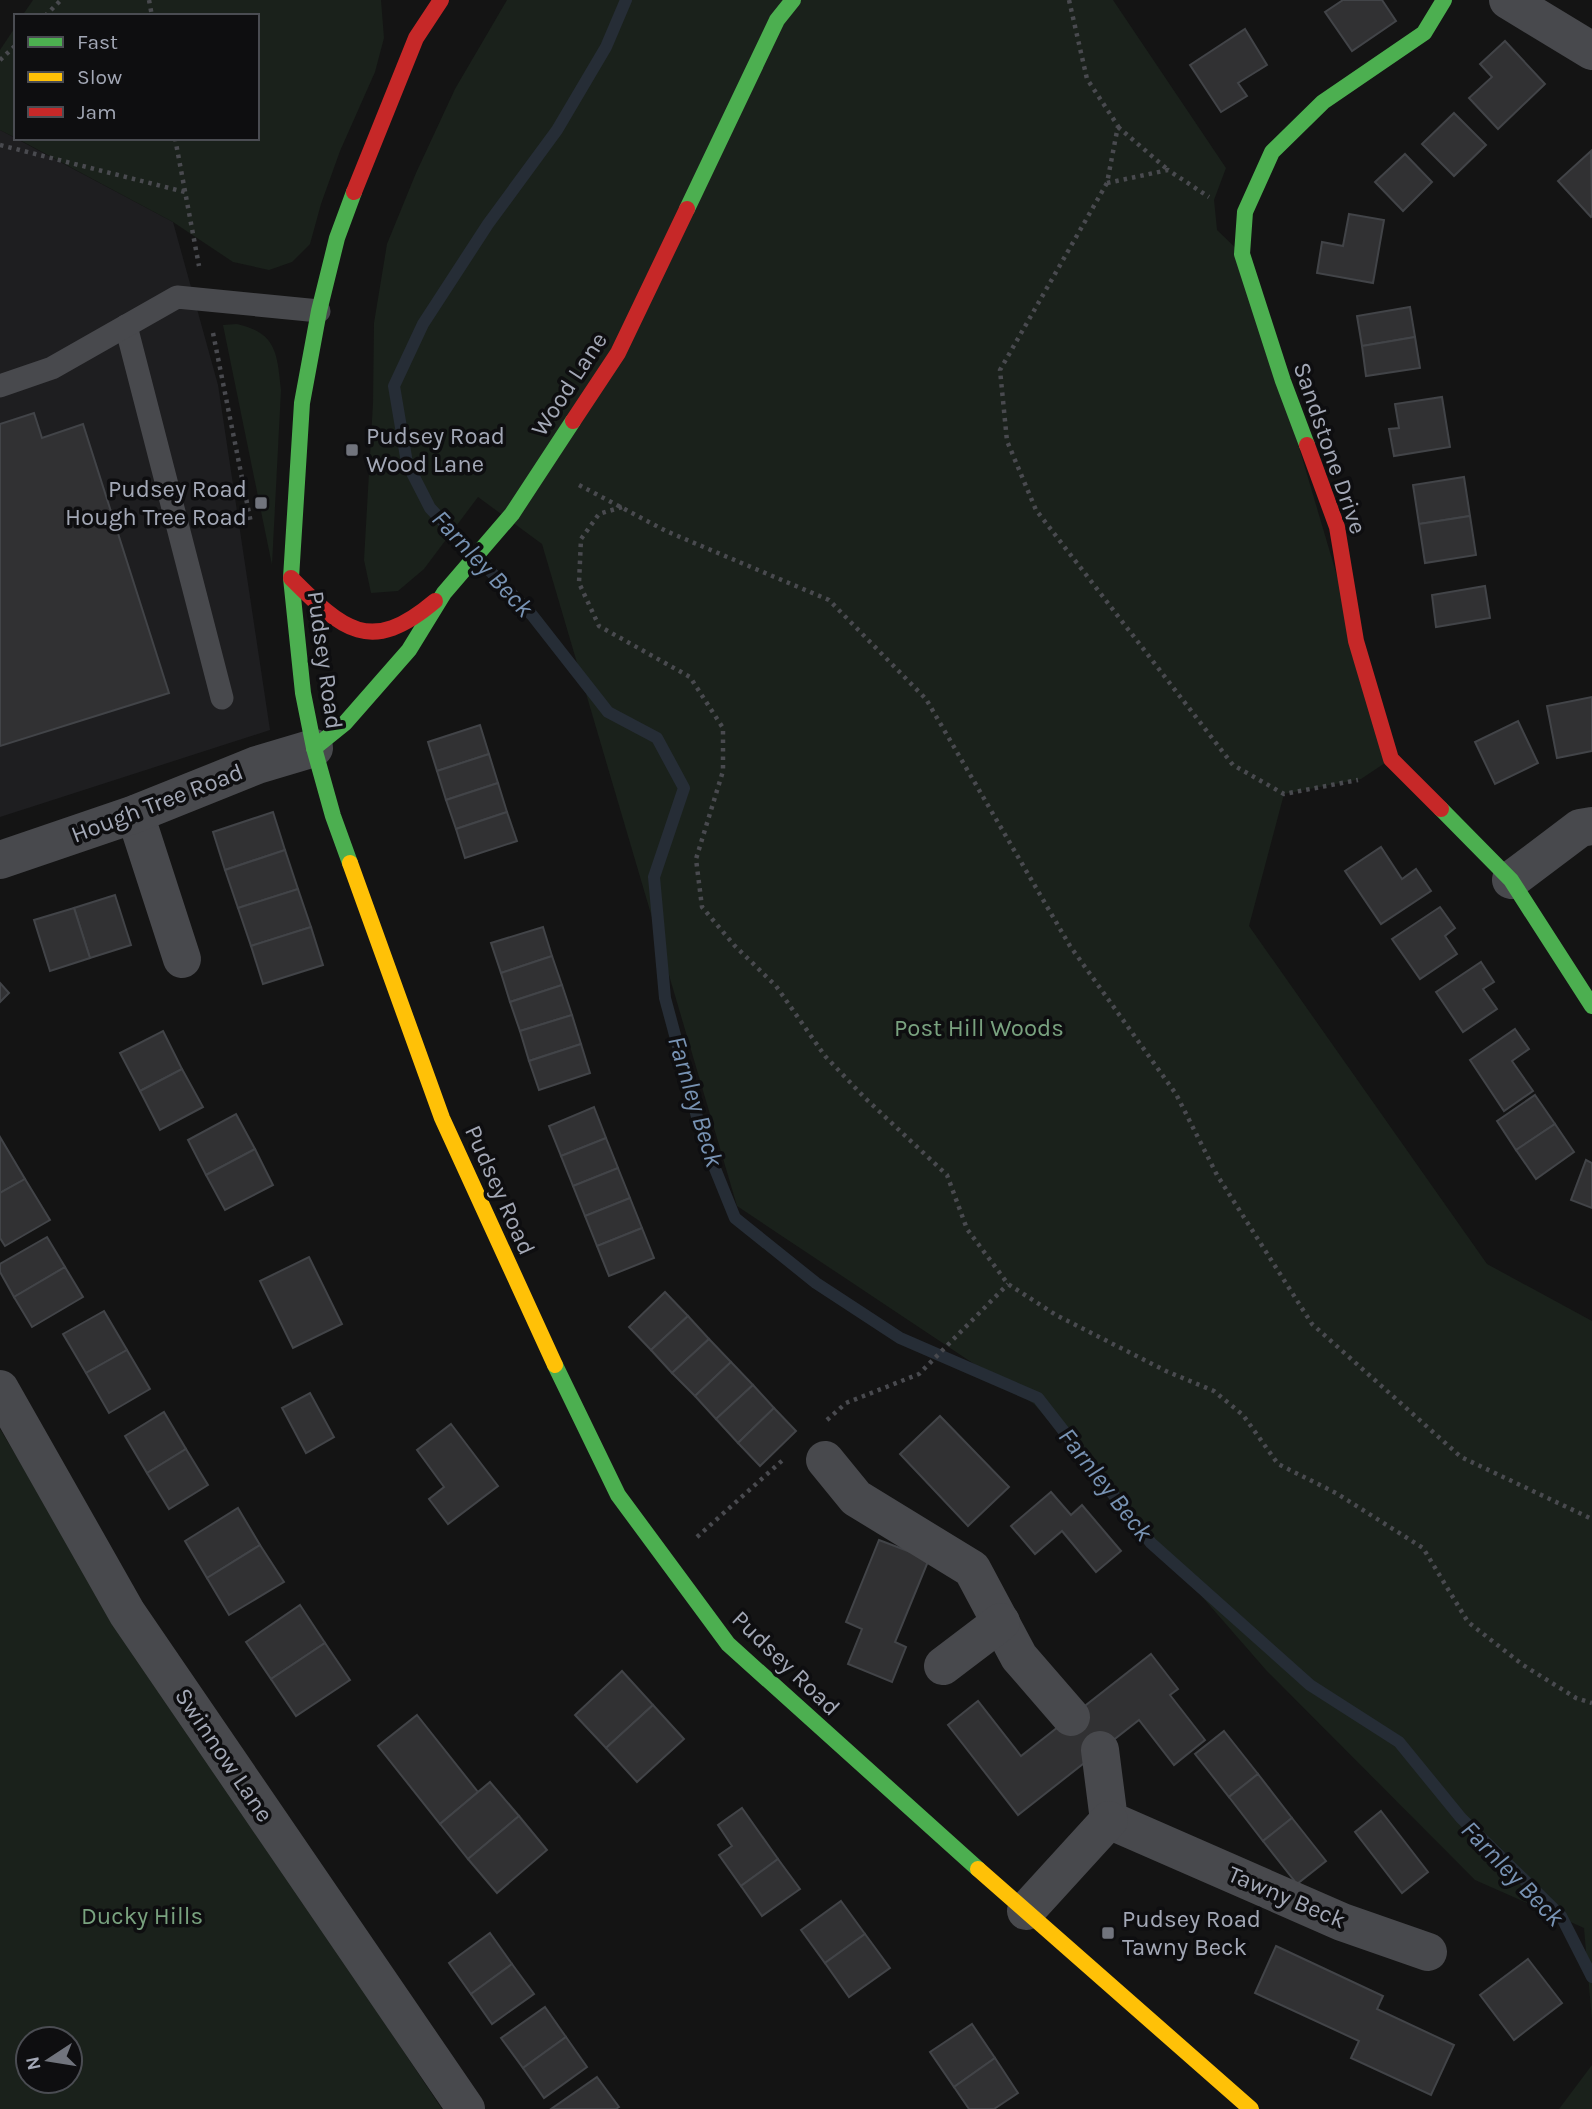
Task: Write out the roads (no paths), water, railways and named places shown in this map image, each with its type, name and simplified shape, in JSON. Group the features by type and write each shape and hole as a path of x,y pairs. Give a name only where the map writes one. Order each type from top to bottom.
{"main road":[{"name":"Pudsey Road","path":"441,0 416,38 337,238 319,311 302,402 291,578 303,693 314,748 333,816 442,1118 529,1310 618,1495 728,1644 1251,2109"},
{"name":"Wood Lane","path":"314,748 345,723 409,650 444,593 512,514 618,353 777,20 793,0"},
{"name":"Sandstone Drive","path":"1444,0 1424,33 1324,102 1272,152 1245,212 1242,254 1283,381 1337,527 1356,641 1391,759 1511,880 1592,1006"},
{"name":"Pudsey Road","path":"416,13 416,38"},
{"path":"291,578 318,604 351,628 375,633 415,619 444,593"}],"street":[{"path":"1508,0 1592,51"},
{"name":"Hough Tree Road","path":"0,860 135,814 257,765 314,748"},
{"path":"135,814 182,959"},
{"path":"1511,880 1580,828 1592,826"},
{"name":"Swinnow Lane","path":"0,1389 127,1613 466,2109"},
{"path":"825,1460 856,1498 972,1569 1018,1657 1071,1717"},
{"path":"943,1666 1001,1622"},
{"path":"1026,1911 1109,1820 1100,1750"},
{"name":"Tawny Beck","path":"1109,1820 1342,1922 1428,1952"}],"lane":[{"path":"0,386 52,368 177,297 319,311"},
{"path":"126,326 222,698"}],"waterway":[{"name":"Farnley Beck","path":"626,0 606,47 557,130 488,224 423,324 394,386 407,463 430,508 532,615 608,712 657,738 684,788 654,877 665,998 703,1139 735,1218 816,1283 900,1338 1038,1398 1151,1543 1310,1685 1399,1742 1461,1818 1561,1916 1592,1977"}],"place":[{"name":"Pudsey Road Wood Lane","path":"352,450"},
{"name":"Pudsey Road Hough Tree Road","path":"261,503"},
{"name":"Pudsey Road Tawny Beck","path":"1108,1933"}],"park label":[{"name":"Post Hill Woods","path":"979,1028"},
{"name":"Ducky Hills","path":"142,1916"}]}
